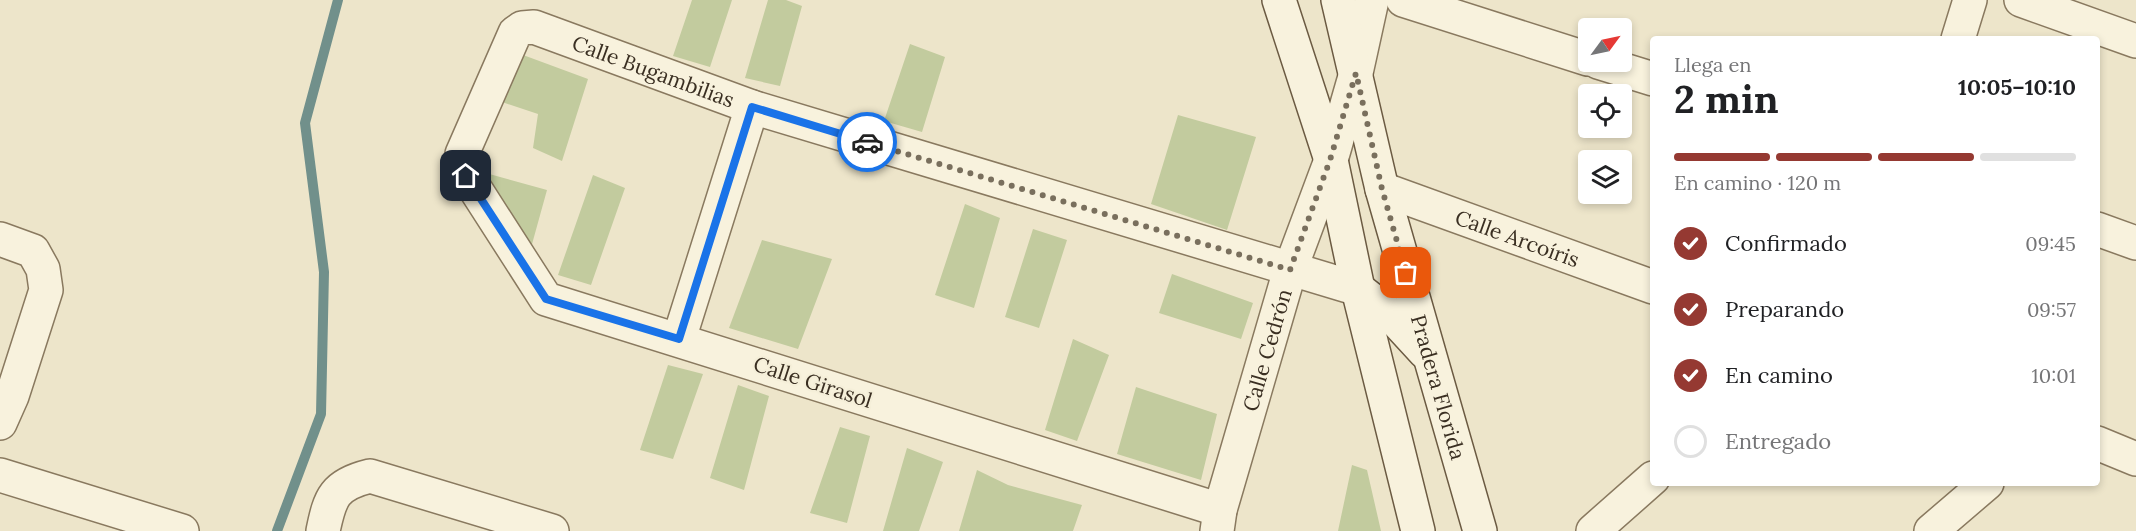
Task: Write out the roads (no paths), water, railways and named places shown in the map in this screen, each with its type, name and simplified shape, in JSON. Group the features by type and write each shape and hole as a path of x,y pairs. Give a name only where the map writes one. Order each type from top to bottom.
{"street":[{"path":"1279,0 1330,160 1358,289 1418,531"},
{"name":"Pradera Florida","path":"1338,0 1382,189 1480,531"},
{"name":"Calle Cedrón","path":"1218,521 1290,270 1330,160 1356,73 1372,0"},
{"path":"1403,0 1578,55"},
{"path":"1959,36 1970,0"},
{"path":"2021,0 2136,41"},
{"name":"Calle Bugambilias","path":"466,176 462,154 515,33 522,28 534,27 752,107 1358,289"},
{"path":"1630,72 1650,78"},
{"path":"679,339 752,107"},
{"name":"Calle Girasol","path":"466,176 546,299 679,339 1218,521"},
{"name":"Calle Arcoíris","path":"1382,189 1650,285"},
{"path":"2100,230 2136,243"},
{"path":"0,239 33,251 43,269 46,290 12,396 0,423"},
{"path":"1358,289 1390,314 1430,358"},
{"path":"2100,444 2136,459"},
{"path":"0,475 182,531"},
{"path":"323,531 329,500 348,481 370,476 552,531"},
{"path":"1593,531 1650,481"},
{"path":"1931,531 1984,486"}],"waterway":[{"path":"277,531 321,414 324,272 305,123 338,0"}]}
